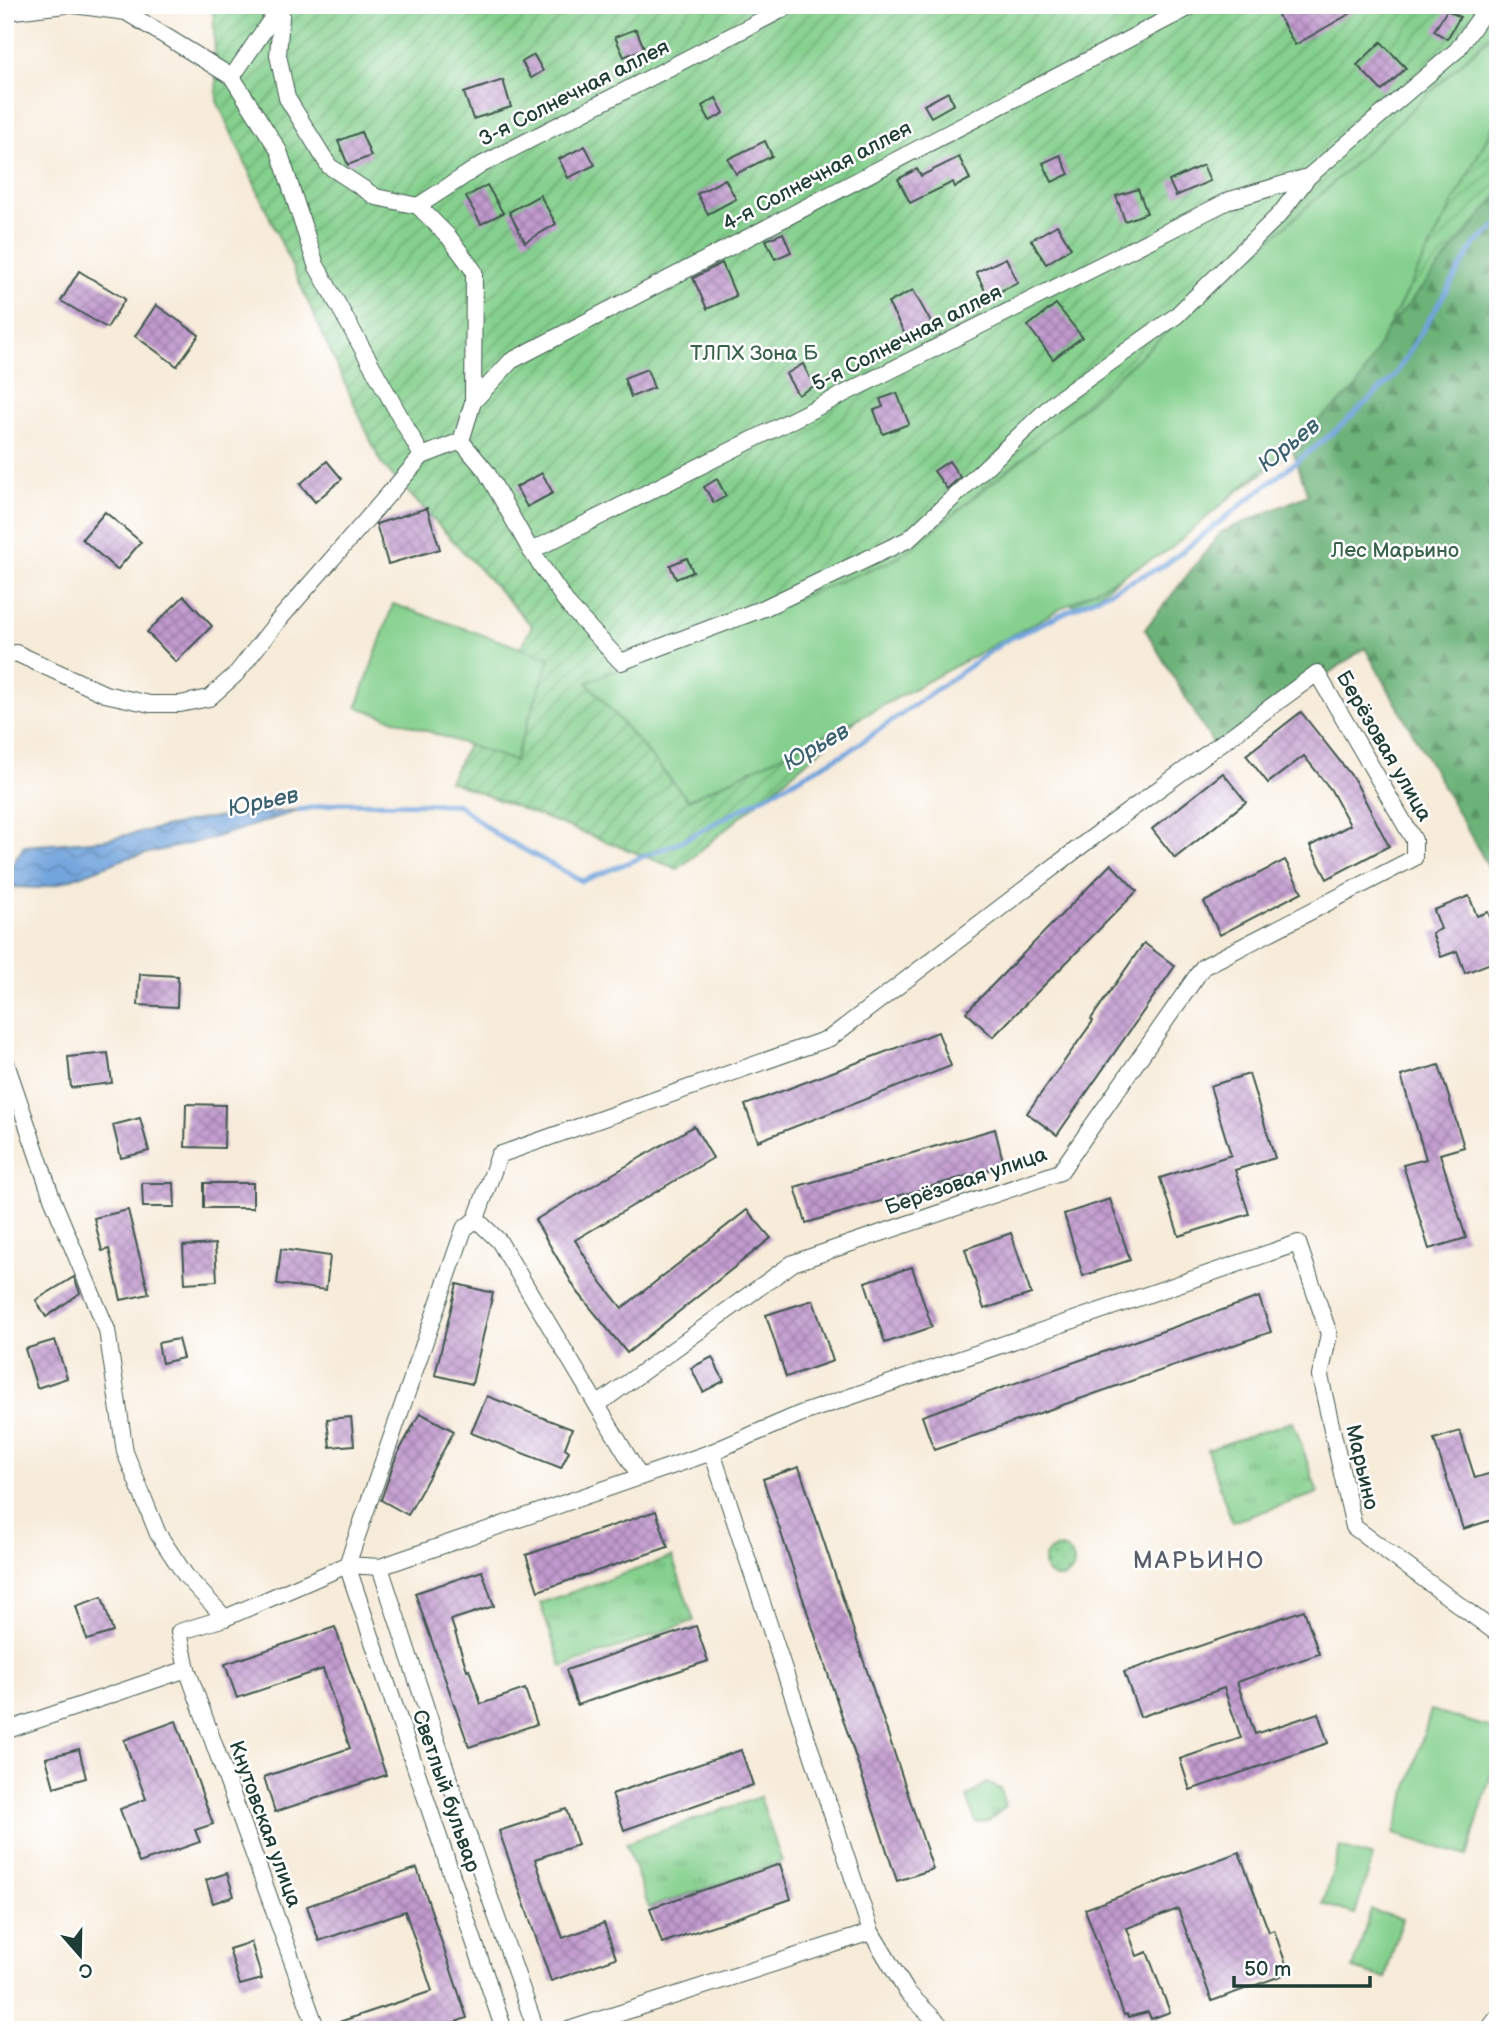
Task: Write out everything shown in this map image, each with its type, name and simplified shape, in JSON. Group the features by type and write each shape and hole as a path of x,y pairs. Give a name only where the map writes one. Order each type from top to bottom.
{"street":[{"path":"5,12 65,5"},
{"path":"74,5 125,12 232,77 279,151 316,265 422,456"},
{"path":"232,77 282,5"},
{"path":"282,5 278,55 287,98 329,166 376,197 418,206 449,237 474,271 473,402 461,441"},
{"name":"3-я Солнечная аллея","path":"418,206 481,165 791,5"},
{"name":"4-я Солнечная аллея","path":"473,402 511,360 1194,5"},
{"path":"461,441 486,471 531,551 569,606 621,662 764,608 909,539 1056,401 1176,316 1280,214 1308,177 1457,50 1489,5"},
{"name":"5-я Солнечная аллея","path":"531,551 1230,200 1308,177"},
{"path":"5,656 16,653 105,694 150,704 180,704 209,698 236,674 277,622 422,456 461,441"},
{"name":"Берёзовая улица","path":"476,1219 499,1155 830,1038 1085,842 1317,673 1414,840 1414,858 1203,967 1060,1172 793,1263 597,1405"},
{"path":"5,1060 52,1198 107,1330 125,1452 158,1534 186,1576 225,1618 347,1565 380,1567 712,1452 871,1932 906,1992 945,2030"},
{"path":"347,1565 464,1228 476,1219 499,1241 640,1477"},
{"name":"Марьино","path":"712,1452 800,1413 1298,1243 1329,1334 1320,1376 1354,1527 1498,1634"},
{"name":"Светлый бульвар","path":"347,1565 504,2030"},
{"name":"Светлый бульвар","path":"380,1567 457,1803 536,2030"},
{"name":"Кнутовская улица","path":"225,1618 179,1632 187,1669 317,2030"},
{"path":"5,1731 187,1669"},
{"path":"568,2030 871,1932"},
{"path":"1488,2030 1498,2017"}],"green space":[{"name":"ТЛПХ Зона Б","path":"213,5 1498,5 1498,195 1278,462 1083,605 1000,600 678,869 449,781 532,626 381,463 217,101"},
{"path":"1498,26 1498,117 1357,387 1169,550 856,720 688,800 587,682 899,558 1061,427 1320,195 1495,32"},
{"name":"Лес Марьино","path":"1498,127 1498,884 1365,648 1218,752 1145,629 1221,532 1308,495 1281,416"},
{"path":"393,604 550,658 514,761 357,707"},
{"path":"1293,1421 1318,1493 1232,1522 1207,1450"},
{"path":"1059,1548 1070,1552 1074,1563 1070,1574 1059,1578 1048,1574 1044,1563 1048,1552"},
{"path":"672,1557 694,1621 562,1667 540,1603"},
{"path":"1431,1710 1498,1730 1498,1751 1467,1856 1394,1834"},
{"path":"987,1783 1001,1789 1005,1807 989,1820 976,1823 967,1797"},
{"path":"760,1797 782,1862 649,1908 626,1843"},
{"path":"1340,1847 1373,1857 1355,1914 1323,1904"},
{"path":"1371,1910 1402,1919 1385,1978 1353,1969"}],"water":[{"path":"304,809 210,839 127,858 58,884 39,888 12,887 11,867 24,846 103,840 202,819"}],"building":[{"path":"1295,5 1365,5 1295,45 1278,15"},
{"path":"1447,10 1460,17 1447,39 1434,31"},
{"path":"636,29 644,48 624,57 615,37"},
{"path":"1381,42 1406,68 1382,91 1357,65"},
{"path":"534,55 543,71 531,78 522,62"},
{"path":"503,80 511,107 473,119 464,93"},
{"path":"948,92 954,104 931,117 924,105"},
{"path":"716,98 724,113 710,121 702,106"},
{"path":"361,132 371,156 348,165 338,141"},
{"path":"765,141 772,156 736,174 728,159"},
{"path":"585,146 595,165 568,178 559,159"},
{"path":"1060,155 1069,174 1052,182 1043,163"},
{"path":"959,157 970,179 955,187 953,182 910,203 898,179 917,169 921,176"},
{"path":"1203,165 1210,181 1176,196 1169,181"},
{"path":"725,179 736,199 708,214 697,194"},
{"path":"487,185 503,213 481,224 466,197"},
{"path":"1138,189 1147,213 1125,221 1116,196"},
{"path":"540,195 556,224 525,242 509,212"},
{"path":"1057,225 1071,248 1046,264 1031,240"},
{"path":"783,233 791,252 775,259 766,240"},
{"path":"1006,258 1018,283 988,297 976,272"},
{"path":"722,263 736,296 707,309 693,278"},
{"path":"79,271 125,299 107,328 61,301"},
{"path":"913,290 933,326 908,340 888,303"},
{"path":"1056,304 1082,337 1053,359 1028,326"},
{"path":"156,305 199,335 177,366 135,336"},
{"path":"803,364 814,386 798,395 786,374"},
{"path":"647,369 654,388 631,397 624,378"},
{"path":"897,393 909,424 883,434 874,410 883,407 880,399"},
{"path":"327,461 342,479 315,502 300,484"},
{"path":"949,461 960,477 947,489 934,471"},
{"path":"542,473 553,493 527,507 516,487"},
{"path":"717,479 726,496 714,503 704,487"},
{"path":"427,508 440,549 388,564 376,524"},
{"path":"105,512 141,542 117,570 82,539"},
{"path":"687,558 693,572 676,579 670,565"},
{"path":"184,596 212,626 176,662 147,632"},
{"path":"1301,712 1354,779 1389,846 1327,879 1310,846 1350,825 1331,790 1304,756 1268,783 1246,755"},
{"path":"1223,773 1246,802 1175,858 1152,829"},
{"path":"1285,860 1302,892 1220,935 1204,902"},
{"path":"1111,864 1137,891 993,1037 966,1012"},
{"path":"1469,896 1477,916 1488,912 1498,938 1498,948 1492,950 1496,961 1465,973 1457,951 1441,957 1432,933 1441,929 1434,910"},
{"path":"1144,943 1175,966 1057,1135 1027,1113 1093,1021 1091,1019"},
{"path":"140,974 178,976 177,1007 138,1005"},
{"path":"938,1032 951,1066 758,1141 745,1105"},
{"path":"108,1053 112,1083 71,1088 68,1057"},
{"path":"1439,1065 1464,1147 1440,1154 1466,1238 1429,1249 1403,1165 1426,1159 1401,1076"},
{"path":"1249,1074 1275,1158 1235,1170 1249,1214 1179,1236 1160,1178 1231,1155 1210,1086"},
{"path":"186,1104 225,1105 224,1148 185,1147"},
{"path":"140,1118 149,1151 121,1158 113,1125"},
{"path":"694,1126 713,1158 575,1240 598,1278 622,1308 747,1210 771,1238 627,1353 576,1290 535,1220"},
{"path":"995,1129 1004,1165 806,1223 795,1187"},
{"path":"142,1183 174,1183 175,1207 143,1207"},
{"path":"204,1183 253,1183 253,1208 204,1208"},
{"path":"1110,1199 1130,1260 1083,1276 1064,1214"},
{"path":"128,1210 149,1294 121,1300 109,1249 102,1251 94,1218"},
{"path":"1011,1233 1031,1294 984,1309 965,1249"},
{"path":"215,1244 217,1281 185,1283 183,1246"},
{"path":"281,1249 330,1256 326,1290 277,1284"},
{"path":"912,1267 932,1327 885,1343 865,1282"},
{"path":"74,1277 80,1293 46,1317 36,1300"},
{"path":"457,1284 493,1293 472,1384 435,1375"},
{"path":"1259,1297 1271,1332 934,1450 922,1416"},
{"path":"813,1300 833,1361 786,1377 766,1315"},
{"path":"178,1339 183,1358 162,1363 158,1343"},
{"path":"55,1340 67,1378 37,1388 25,1349"},
{"path":"712,1357 724,1381 703,1392 691,1368"},
{"path":"487,1396 572,1429 565,1448 569,1451 561,1468 471,1433"},
{"path":"420,1413 454,1431 408,1515 381,1500 396,1457"},
{"path":"351,1417 354,1445 330,1447 327,1419"},
{"path":"1460,1431 1475,1478 1498,1471 1498,1518 1463,1529 1434,1439"},
{"path":"799,1467 933,1869 897,1881 763,1479"},
{"path":"656,1511 668,1547 538,1591 526,1555"},
{"path":"482,1571 494,1606 451,1620 467,1670 469,1669 481,1704 525,1689 537,1724 469,1747 415,1593"},
{"path":"102,1597 113,1632 87,1640 76,1606"},
{"path":"1304,1610 1319,1654 1237,1682 1255,1734 1318,1713 1328,1743 1190,1790 1180,1759 1241,1738 1224,1688 1140,1717 1124,1672"},
{"path":"696,1626 708,1661 577,1705 566,1670"},
{"path":"335,1627 386,1775 275,1812 264,1777 350,1748 323,1669 237,1698 225,1664"},
{"path":"176,1721 213,1824 195,1830 200,1842 139,1863 120,1809 146,1799 124,1740"},
{"path":"79,1749 86,1778 54,1787 46,1758"},
{"path":"741,1750 753,1785 624,1830 612,1794"},
{"path":"566,1809 578,1845 535,1859 563,1938 604,1923 616,1958 551,1981 499,1831"},
{"path":"1239,1852 1269,1932 1274,1930 1289,1973 1212,2001 1178,1909 1127,1928 1137,1956 1147,1952 1170,2012 1151,2019 1148,2012 1128,2017 1127,2014 1124,2015 1085,1909"},
{"path":"780,1864 791,1899 662,1943 650,1908"},
{"path":"417,1868 467,2018 433,2030 327,2030 327,2026 432,1991 405,1911 319,1941 307,1906"},
{"path":"227,1873 234,1896 213,1903 206,1880"},
{"path":"251,1942 262,1979 240,1985 229,1949"}],"waterway":[{"name":"Юрьев","path":"299,810 340,803 457,804 497,835 582,881 680,842 849,751 1005,641 1165,565 1334,432 1394,377 1475,244 1498,225"},
{"name":"Юрьев","path":"5,877 17,875"}],"district":[{"name":"МАРЬИНО","path":"1199,1560"}]}
